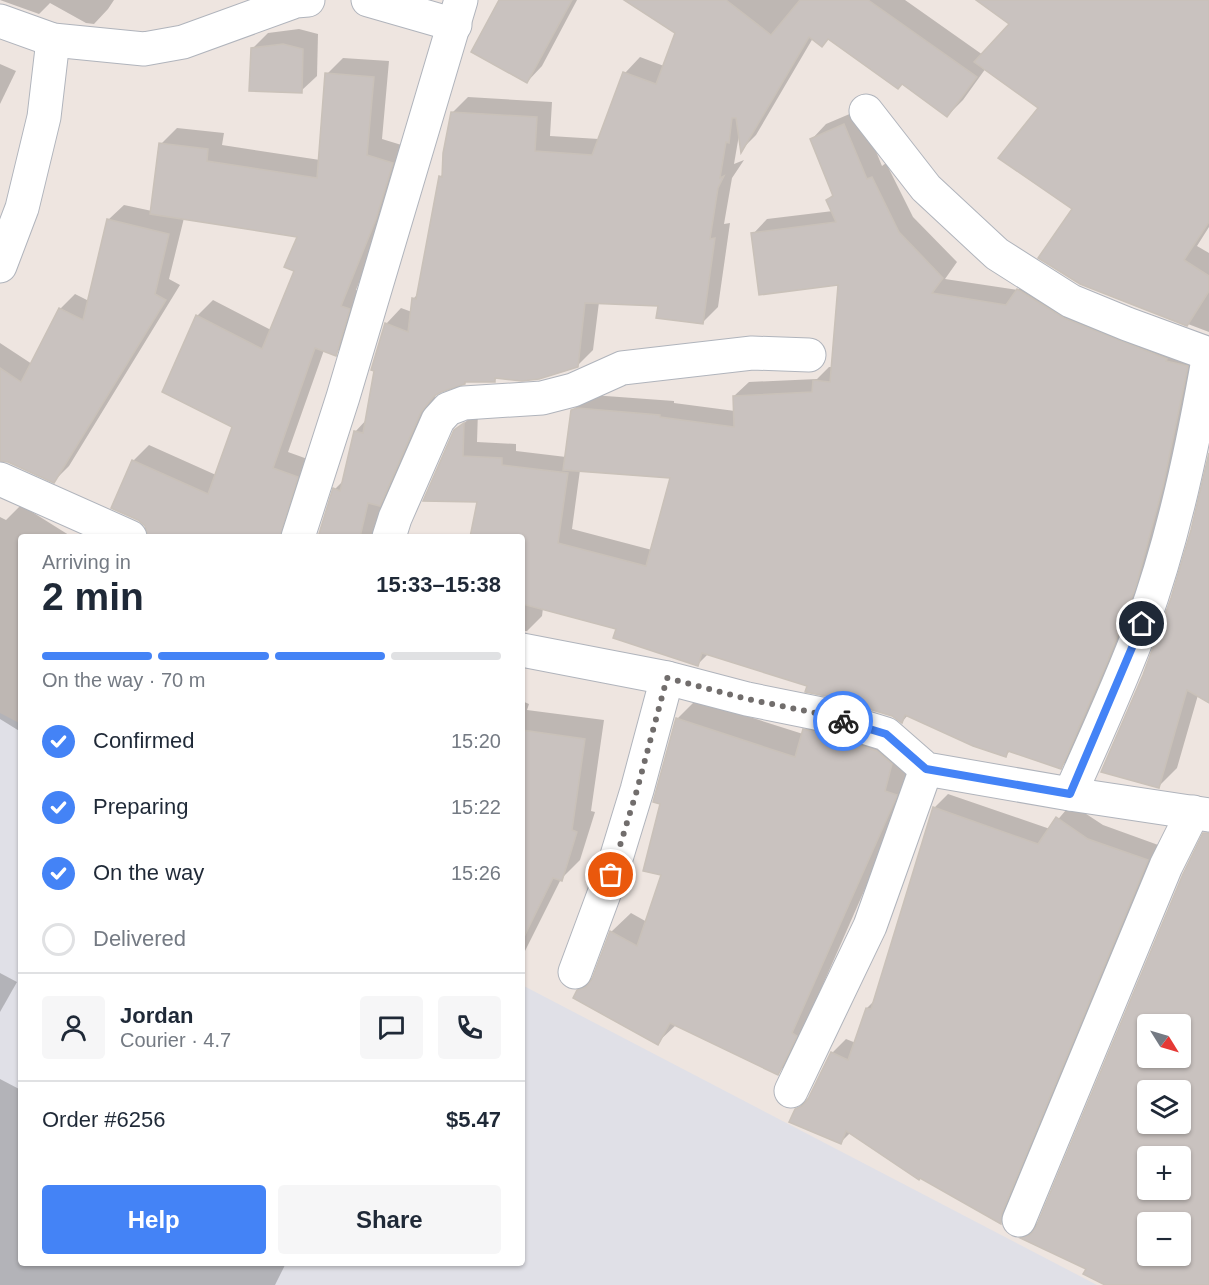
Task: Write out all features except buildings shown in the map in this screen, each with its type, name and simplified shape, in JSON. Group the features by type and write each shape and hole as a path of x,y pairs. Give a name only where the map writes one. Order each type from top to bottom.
{"street":[{"path":"0,21 53,40 144,49 183,42 296,1 308,0"},
{"path":"299,534 343,397 458,13 368,0"},
{"path":"0,266 22,208 44,117 53,40"},
{"path":"866,111 926,188 998,254 1071,301 1209,354 1197,426 1166,551 1142,624 1070,794"},
{"path":"390,534 438,420 448,409 464,403 542,398 573,390 622,368 752,353 809,355"},
{"path":"0,479 123,534"},
{"path":"525,651 667,678 747,699 821,714 886,734 926,769 1070,794 1201,813 1166,866 1019,1220"},
{"path":"575,972 611,875 667,678"},
{"path":"791,1091 870,927 926,769"}],"shaded area":[{"path":"0,713 18,722 18,1266 525,1266 525,987 1097,1285 0,1285"}],"way so far":[{"path":"611,875 667,678 843,721"}],"route":[{"path":"843,721 886,734 926,769 1070,794 1142,624"}]}
